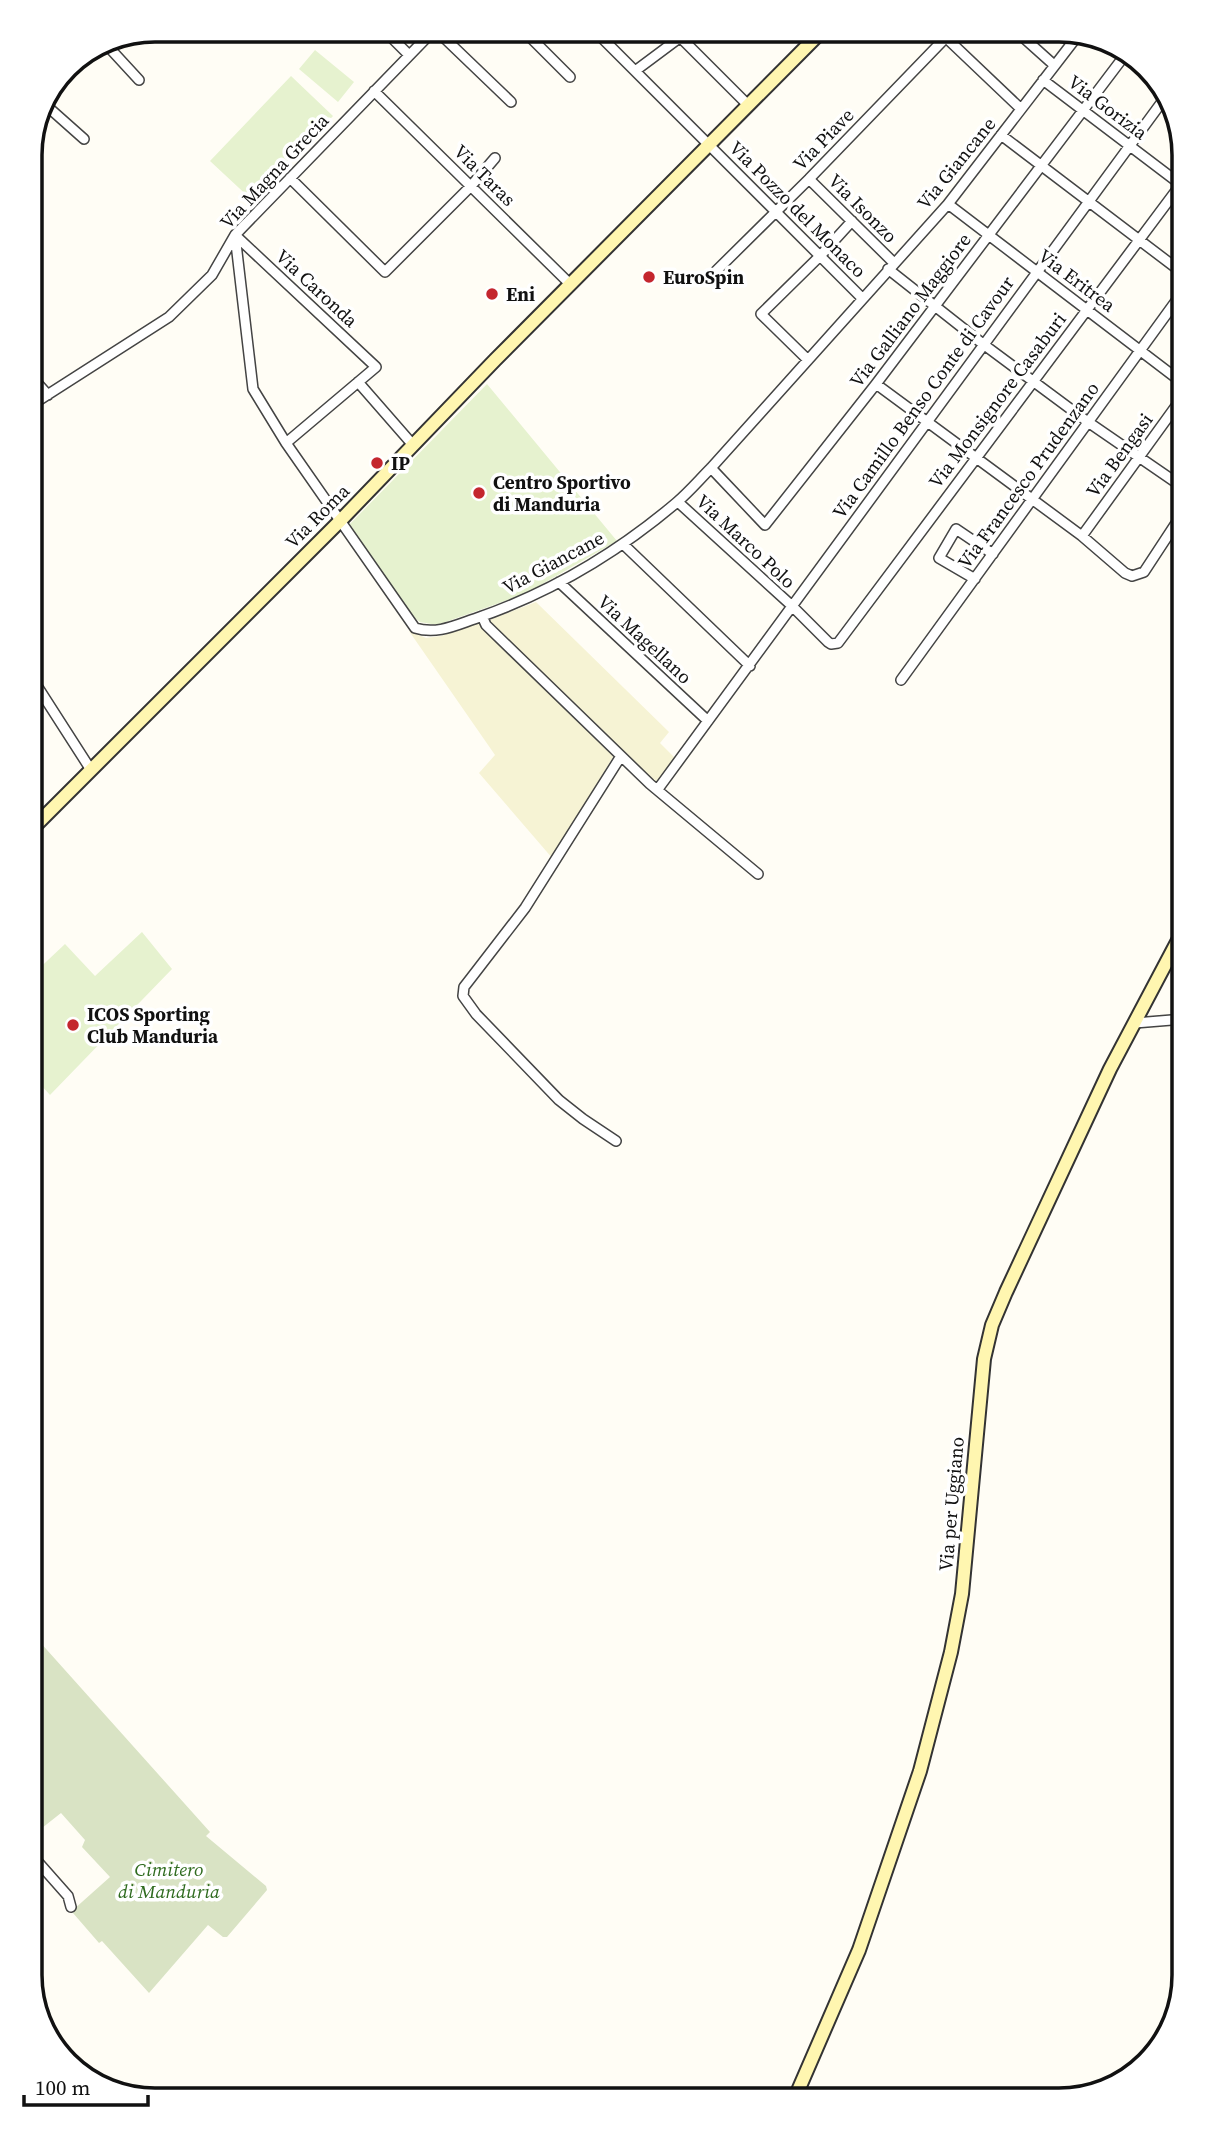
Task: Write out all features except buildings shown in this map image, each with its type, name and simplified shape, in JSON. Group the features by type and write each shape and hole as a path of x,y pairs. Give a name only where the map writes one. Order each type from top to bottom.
{"street":[{"path":"396,42 409,55"},
{"name":"Via Magna Grecia","path":"42,399 169,317 212,275 235,235 423,42"},
{"path":"448,42 511,102"},
{"path":"535,42 570,77"},
{"name":"Via Pozzo del Monaco","path":"606,42 862,298"},
{"path":"635,71 667,42"},
{"path":"686,42 748,105"},
{"name":"Via Roma","path":"42,819 340,521 810,42"},
{"name":"Via Piave","path":"716,271 941,42"},
{"path":"957,42 1021,109"},
{"path":"1028,42 1054,65"},
{"name":"Via Giancane","path":"340,521 415,628 427,632 444,629 520,603 623,544 678,502 711,468 948,204 1072,43"},
{"path":"113,51 139,80"},
{"name":"Via Galliano Maggiore","path":"711,468 765,525 876,384 1121,60"},
{"name":"Via Gorizia","path":"1043,80 1172,176"},
{"name":"Via Taras","path":"374,91 570,284"},
{"name":"Via Camillo Benso Conte di Cavour","path":"658,789 1160,105"},
{"path":"52,110 85,139"},
{"path":"1001,135 1172,265"},
{"path":"290,178 385,272 471,186 495,158"},
{"name":"Via Isonzo","path":"809,179 852,221 891,266 935,306 1088,422 1172,479"},
{"name":"Via Monsignore Casaburi","path":"838,643 1086,309 1172,198"},
{"name":"Via Eritrea","path":"948,204 1172,375"},
{"path":"808,359 761,314 852,221"},
{"path":"235,235 253,388 286,443 340,521"},
{"name":"Via Caronda","path":"235,235 376,367 358,382"},
{"name":"Via Francesco Prudenzano","path":"901,680 1172,307"},
{"path":"286,443 358,382 413,445"},
{"path":"876,384 1082,536 1125,573 1132,576 1144,572 1172,529"},
{"path":"42,388 48,395"},
{"name":"Via Bengasi","path":"1082,536 1172,411"},
{"name":"Via Marco Polo","path":"678,502 828,642 838,643"},
{"path":"975,579 939,558 956,529 993,554"},
{"path":"623,544 750,666"},
{"name":"Via Magellano","path":"559,582 708,721"},
{"path":"482,616 486,625 621,756 758,874"},
{"path":"42,694 91,770"},
{"path":"616,1141 559,1100 476,1014 463,996 464,987 525,908 621,756"},
{"name":"Via per Uggiano","path":"799,2088 859,1950 920,1771 951,1652 962,1594 984,1359 992,1325 1110,1069 1172,952"},
{"path":"1135,1023 1172,1020"},
{"path":"42,1867 68,1896 71,1907"}],"shaded area":[{"path":"536,602 669,732 660,743 675,758 656,783 491,625 489,620"},
{"path":"481,623 614,755 553,859 479,773 495,755 409,631 426,638 441,636"}],"green space":[{"path":"315,50 354,82 338,102 299,69"},
{"path":"291,76 333,116 253,201 210,161"},
{"name":"Centro Sportivo di Manduria","path":"487,384 617,541 525,594 437,625 420,622 408,613 347,527"},
{"name":"ICOS Sporting Club Manduria","path":"142,932 172,969 50,1095 42,1086 42,966 65,944 95,976"},
{"name":"Cimitero di Manduria","path":"42,1644 210,1832 206,1836 266,1886 267,1890 227,1937 223,1937 208,1925 149,1993 73,1913 73,1910 110,1877 82,1847 85,1840 61,1813 42,1828"}],"place":[{"name":"EuroSpin","path":"649,277"},
{"name":"Eni","path":"492,294"},
{"name":"IP","path":"377,463"},
{"name":"Centro Sportivo di Manduria","path":"479,493"},
{"name":"ICOS Sporting Club Manduria","path":"73,1025"}]}
